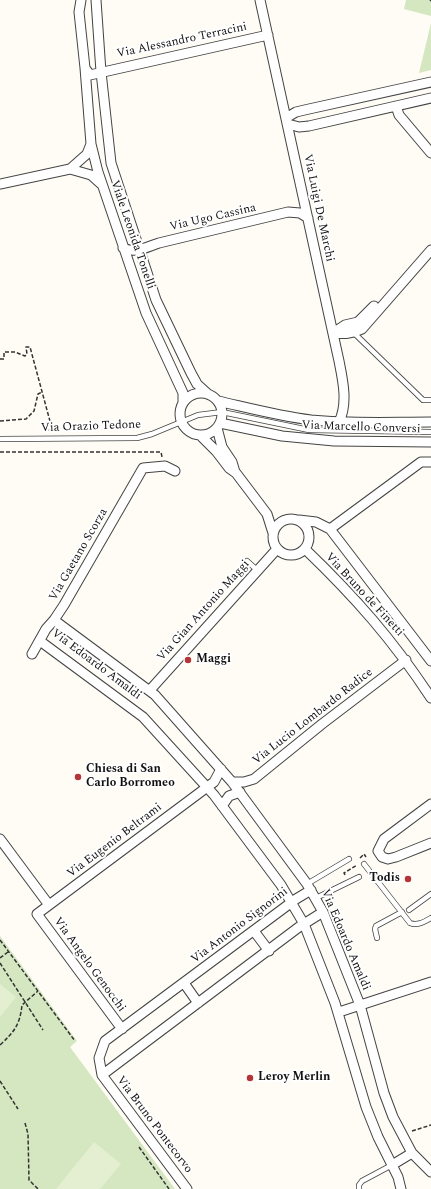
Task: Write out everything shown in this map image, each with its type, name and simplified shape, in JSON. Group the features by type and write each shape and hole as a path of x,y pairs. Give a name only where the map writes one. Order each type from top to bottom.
{"street":[{"name":"Viale Leonida Tonelli","path":"80,0 79,12 91,144 101,184 146,313 183,393 183,402 180,410 181,422"},
{"name":"Viale Leonida Tonelli","path":"96,0 101,72 111,163 156,300 197,384 218,401"},
{"name":"Via Luigi De Marchi","path":"260,0 343,381 344,406 339,422"},
{"name":"Via Alessandro Terracini","path":"101,72 268,35"},
{"path":"85,68 90,75 101,72"},
{"path":"431,82 296,112 287,121 299,127 309,126 431,98"},
{"path":"370,96 374,111"},
{"path":"396,106 399,115 431,152"},
{"path":"70,169 87,154 91,144"},
{"path":"0,184 70,169 87,174 101,184"},
{"name":"Via Ugo Cassina","path":"123,248 131,252 159,243 288,212 300,213 308,218"},
{"path":"333,333 345,325 358,322 431,245"},
{"path":"333,333 354,333 362,329 431,250"},
{"path":"183,402 194,394 208,394"},
{"path":"218,401 222,412 219,426 222,447 232,462 235,472 266,514 273,533 273,541 277,549 286,555 291,556 301,553 305,549 310,539 307,528 299,520"},
{"name":"Via Marcello Conversi","path":"218,401 285,416 339,422 431,422"},
{"path":"181,422 189,432 201,436 216,451 228,468 235,472"},
{"path":"201,436 212,432 219,426"},
{"name":"Via Marcello Conversi","path":"219,426 282,436 334,442 431,442"},
{"path":"273,533 276,526 287,519 316,522 330,529 421,462 431,462"},
{"path":"165,466 175,471"},
{"name":"Via Gaetano Scorza","path":"54,620 143,468 165,466"},
{"path":"266,514 282,521"},
{"name":"Via Bruno de Finetti","path":"330,529 431,662"},
{"name":"Via Gian Antonio Maggi","path":"150,690 277,549"},
{"name":"Via Bruno de Finetti","path":"305,549 372,618 406,660 431,698"},
{"name":"Via Edoardo Amaldi","path":"401,1189 366,1107 339,1012 304,924 292,902 207,787 136,711 40,641 46,629 54,620 150,690 232,782 311,891 323,912 360,1005 386,1099 403,1138 412,1153 431,1172"},
{"path":"32,654 40,641"},
{"name":"Via Lucio Lombardo Radice","path":"232,782 244,782 254,778 406,660"},
{"path":"207,787 215,781 221,769"},
{"name":"Via Eugenio Beltrami","path":"37,914 207,787"},
{"path":"222,806 229,796 240,792"},
{"path":"431,804 384,839 378,851 382,857 392,858 431,843"},
{"path":"0,839 49,905"},
{"name":"Via Antonio Signorini","path":"102,1075 99,1058 105,1041 292,902 311,891"},
{"path":"102,1075 304,924 323,912"},
{"name":"Via Angelo Genocchi","path":"37,914 122,1029"},
{"path":"254,931 269,950"},
{"path":"360,1005 431,982"},
{"path":"184,983 198,1003"},
{"name":"Via Edoardo Amaldi","path":"339,1012 360,1005"},
{"name":"Via Bruno Pontecorvo","path":"102,1075 187,1189"},
{"path":"392,1165 412,1153"}],"lane":[{"path":"354,333 423,400 431,400"},
{"name":"Via Marcello Conversi","path":"181,422 198,415 222,412 309,430 431,432"},
{"name":"Via Orazio Tedone","path":"0,440 130,438 152,434 181,422"},
{"path":"247,561 257,570"},
{"path":"311,891 349,859"},
{"path":"364,864 410,923 414,925 431,918"},
{"path":"311,891 359,877"},
{"path":"409,910 431,894"},
{"path":"377,938 375,929 376,926 402,912"},
{"path":"359,1189 360,1183 392,1165"}],"path":[{"path":"0,359 4,359 4,352 16,352 25,356 27,354 26,346 30,347 51,425 47,432"},
{"path":"0,421 26,419 34,411 38,394 42,392"},
{"path":"47,447 47,452"},
{"path":"0,452 47,452 74,450 151,454 161,452 165,466"},
{"path":"344,873 354,867"},
{"path":"0,940 75,1041"},
{"path":"0,958 9,952"},
{"path":"0,963 43,1030"},
{"path":"0,1045 15,1031 24,1001 38,991"},
{"path":"0,1081 18,1109"},
{"path":"25,1122 28,1134 29,1180 38,1189"},
{"path":"403,1138 409,1132 431,1125"},
{"path":"139,1147 169,1189"}],"green space":[{"path":"406,0 431,0 431,16 404,9"},
{"path":"431,23 431,70 419,73"},
{"path":"0,936 77,1041 70,1047 175,1189 0,1189"},
{"path":"0,984 16,997 0,1017"},
{"path":"94,1142 121,1164 100,1189 56,1189"}],"place":[{"name":"Maggi","path":"188,660"},
{"name":"Chiesa di San Carlo Borromeo","path":"78,777"},
{"name":"Todis","path":"408,879"},
{"name":"Leroy Merlin","path":"250,1078"}]}
